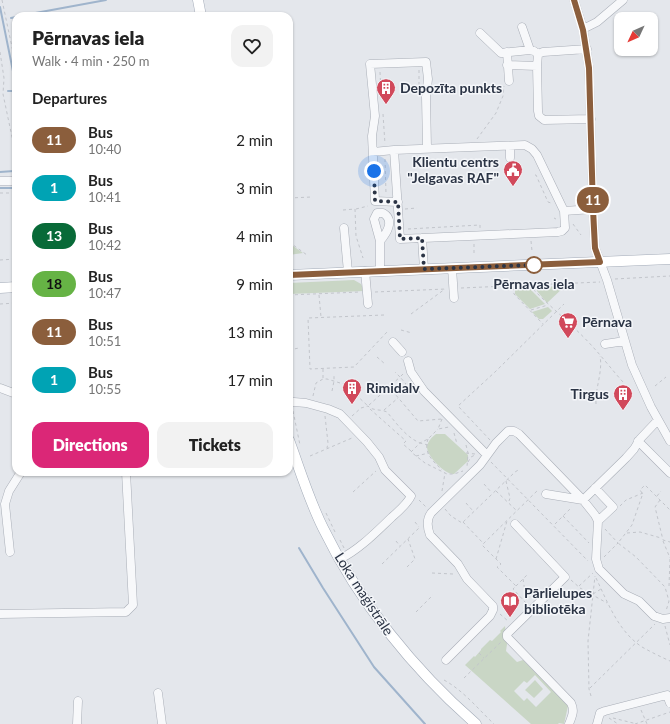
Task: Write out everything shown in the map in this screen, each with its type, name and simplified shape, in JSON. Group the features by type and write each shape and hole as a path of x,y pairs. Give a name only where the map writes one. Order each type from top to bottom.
{"main road":[{"path":"198,0 200,12"},
{"path":"293,275 670,259"},
{"path":"0,288 12,287"},
{"name":"Loka maģistrāle","path":"293,451 312,503 324,529 344,557 358,588 393,638 437,688 476,724"}],"street":[{"path":"574,0 587,50 591,119 595,248 607,280 636,374 670,441"},
{"path":"583,30 597,22 623,0"},
{"path":"522,27 530,50"},
{"path":"480,33 501,53 530,50 538,54"},
{"path":"538,54 543,52 587,50"},
{"path":"507,52 509,82"},
{"path":"538,54 539,116 544,120 591,119"},
{"path":"398,202 375,201 372,136 375,116 370,64 426,62 428,79 426,97 428,148"},
{"path":"508,69 537,66"},
{"path":"510,146 510,158"},
{"path":"373,152 394,150 428,148 530,147 535,152 564,211 565,228 562,231 400,239 394,150"},
{"path":"0,182 12,181"},
{"path":"564,211 593,209"},
{"path":"344,228 348,272"},
{"path":"422,238 424,269"},
{"path":"380,241 380,271"},
{"path":"452,268 449,289 454,298"},
{"path":"365,271 368,304"},
{"path":"605,344 625,341"},
{"path":"393,342 402,352"},
{"path":"409,365 424,391 487,455"},
{"path":"0,388 12,392"},
{"path":"293,403 311,404 340,414 375,452 385,470 412,496 361,546 344,557"},
{"path":"580,500 595,488 632,452 638,441 658,420"},
{"path":"446,660 492,614 493,606 467,579 446,551 430,535 428,530 428,520 431,512 480,465 494,444 508,431 514,430 519,434 595,515 598,521 596,550 599,569 624,594 639,601 654,616 664,618"},
{"path":"638,441 670,473"},
{"path":"10,552 5,504 9,491 18,476"},
{"path":"0,614 126,612 133,605 126,476"},
{"path":"595,488 613,507 598,521"},
{"path":"543,491 580,500"},
{"path":"511,522 565,577 508,634 507,637 571,703 573,712 569,724"},
{"path":"158,693 162,724"},
{"path":"597,724 600,713 667,695 670,703"},
{"path":"77,724 78,701"}],"path":[{"path":"2,0 12,47"},
{"path":"0,52 4,78 3,94 6,116 12,140"},
{"path":"473,147 496,113 503,96 504,82 508,69"},
{"path":"535,175 548,202 553,204"},
{"path":"0,193 12,193"},
{"path":"293,198 312,197"},
{"path":"343,210 355,209 356,236 363,258"},
{"path":"556,215 556,222"},
{"path":"531,233 532,251"},
{"path":"474,235 474,255"},
{"path":"293,245 307,255"},
{"path":"0,260 12,259"},
{"path":"293,295 591,283 621,278 670,276"},
{"path":"529,285 599,354 623,382"},
{"path":"513,286 514,294 543,324"},
{"path":"411,314 449,289"},
{"path":"319,294 321,318"},
{"path":"0,304 12,303"},
{"path":"494,444 458,406 564,304"},
{"path":"530,311 548,305"},
{"path":"384,315 308,318 310,369 354,367 387,332"},
{"path":"401,330 412,333"},
{"path":"293,349 299,348"},
{"path":"596,404 597,382 601,365 599,354"},
{"path":"377,357 385,364"},
{"path":"347,421 361,408 368,406 400,377 409,365"},
{"path":"322,369 323,379"},
{"path":"395,372 406,384 395,394 418,421 447,419"},
{"path":"332,391 334,375"},
{"path":"655,386 666,377"},
{"path":"311,404 316,383 323,379 350,386 370,408 406,441 403,444 411,452 425,463 451,475 461,471 466,471 461,476"},
{"path":"376,390 380,395"},
{"path":"384,410 398,398"},
{"path":"326,408 327,449"},
{"path":"370,408 384,410 407,435 414,440 427,445"},
{"path":"293,415 301,448"},
{"path":"411,452 438,429 442,420"},
{"path":"438,429 453,427"},
{"path":"454,431 457,444"},
{"path":"310,456 360,435"},
{"path":"428,439 428,453 436,464 444,471"},
{"path":"465,444 468,453 467,470 471,466"},
{"path":"416,456 428,453"},
{"path":"467,464 471,457 478,455"},
{"path":"353,492 383,465"},
{"path":"463,522 506,480 515,472 520,470"},
{"path":"444,471 442,494 446,491"},
{"path":"506,480 510,498 509,502"},
{"path":"484,484 492,494"},
{"path":"597,564 618,543 632,525 642,493 640,490 645,485 670,510"},
{"path":"496,490 517,511"},
{"path":"496,559 517,511 543,491"},
{"path":"656,496 661,492"},
{"path":"616,510 626,500 642,493"},
{"path":"411,498 417,498 431,512"},
{"path":"554,525 580,500"},
{"path":"660,500 655,507 662,538 670,559 669,585 666,589"},
{"path":"466,503 474,512"},
{"path":"440,504 451,516 462,523 463,522 483,543 482,545 501,564 497,567 516,586"},
{"path":"326,513 344,557"},
{"path":"563,516 596,550"},
{"path":"382,564 428,520"},
{"path":"598,521 618,543 636,557 666,589 669,601 664,618 670,645"},
{"path":"415,522 420,527"},
{"path":"483,543 511,522"},
{"path":"626,533 640,532 662,538"},
{"path":"407,567 416,559 408,538"},
{"path":"663,540 670,542"},
{"path":"396,541 400,546"},
{"path":"452,577 459,567"},
{"path":"578,586 594,572"},
{"path":"432,573 453,574"},
{"path":"523,579 528,604 513,589 516,586 523,579 528,574"},
{"path":"565,577 572,580 578,586 607,604"},
{"path":"595,578 607,604 618,622 636,642 642,647 670,661"},
{"path":"593,594 601,589"},
{"path":"416,612 434,595"},
{"path":"493,610 497,611 515,627"},
{"path":"589,689 655,624 664,618"},
{"path":"464,678 507,637"},
{"path":"479,653 484,659"},
{"path":"439,678 453,685 463,693 494,724"},
{"path":"639,703 647,724"},
{"path":"618,724 606,716 636,724 670,712"}],"green space":[{"path":"293,246 303,253 293,254"},
{"path":"354,280 361,284 364,291 293,294 293,283"},
{"path":"528,287 545,304 530,309 515,294 515,288"},
{"path":"537,287 564,287 547,303 537,291"},
{"path":"548,307 552,311 543,319 539,319 532,312"},
{"path":"436,434 445,434 468,455 468,461 454,474 446,471 437,464 428,451 428,443"},
{"path":"505,626 507,644 506,651 517,662 523,660 568,706 564,724 531,724 465,665 474,656 475,657 490,640 492,641 501,632 500,631","holes":["535,675 551,692 536,707 527,698 524,701 514,691 524,681 527,683"]},
{"path":"535,680 543,689 534,698 525,690"}],"waterway":[{"path":"41,12 106,0"},
{"path":"0,7 12,66"},
{"path":"0,172 12,171"},
{"path":"0,188 12,188"},
{"path":"299,548 374,667 425,724"}],"bus line":[{"name":"11","path":"293,275 600,262 595,248 589,68 583,30 574,0"}],"place":[{"name":"Depozīta punkts","path":"386,105"},
{"name":"Klientu centrs \"Jelgavas RAF\"","path":"513,187"},
{"name":"Pērnavas iela","path":"534,265"},
{"name":"Pērnava","path":"568,339"},
{"name":"Rimidalv","path":"352,405"},
{"name":"Tirgus","path":"623,411"},
{"name":"Pārlielupes bibliotēka","path":"510,618"}],"route":[{"path":"374,171 375,201 398,202 400,239 422,238 424,269 534,265"}]}
